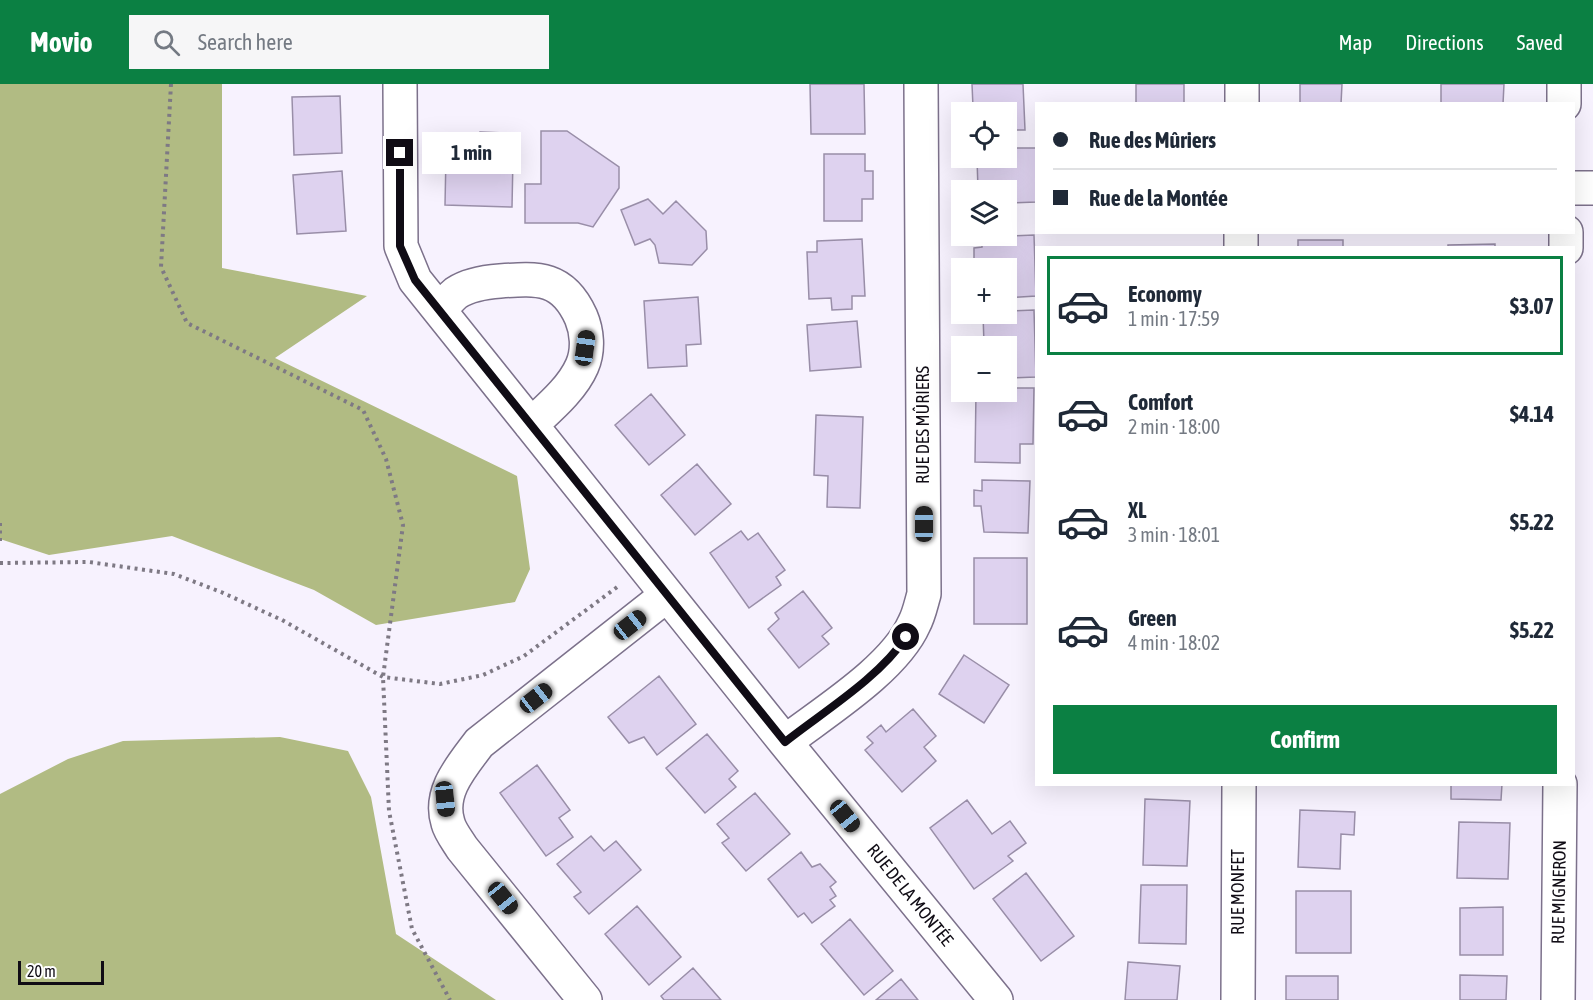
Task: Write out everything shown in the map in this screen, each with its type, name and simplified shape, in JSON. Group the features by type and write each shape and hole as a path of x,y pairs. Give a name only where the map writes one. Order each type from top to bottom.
{"street":[{"name":"RUE DE LA MONTÉE","path":"400,84 400,246 415,280 785,742 996,1000"},
{"name":"RUE DES MÛRIERS","path":"785,742 880,668 898,649 914,625 924,594 921,84"},
{"path":"1242,84 1242,102"},
{"path":"1564,84 1564,102"},
{"path":"1575,188 1593,188"},
{"path":"440,310 457,292 485,282 504,280 537,279 551,284 573,300 587,332 582,365 564,393 531,425"},
{"path":"585,1000 462,848 448,823 445,799 458,771 479,743 667,595"},
{"name":"RUE MONFET","path":"1238,1000 1239,786"},
{"name":"RUE MIGNERON","path":"1558,1000 1560,786"}],"path":[{"path":"171,84 160,267 187,322 363,410 386,459 404,525 383,677 389,812 412,929 450,1000"},
{"path":"0,523 0,543"},
{"path":"0,563 89,562 174,574 221,592 282,620 383,677 440,684 483,675 524,656 645,567"}],"green space":[{"path":"0,84 222,84 222,268 367,296 275,358 517,476 530,569 515,602 376,625 314,590 172,536 49,555 0,539"},
{"path":"280,737 348,751 371,797 396,934 496,1000 0,1000 0,794 68,759 123,741"}],"building":[{"path":"810,84 864,84 865,134 811,134"},
{"path":"972,84 1023,84 1025,130 1017,130 1017,102 973,102"},
{"path":"1136,84 1184,84 1184,102 1136,102"},
{"path":"1300,84 1342,84 1341,102 1300,102"},
{"path":"1441,84 1504,84 1503,102 1441,102"},
{"path":"340,96 342,153 294,155 292,97"},
{"path":"541,131 567,131 619,167 619,188 593,227 578,223 525,223 525,184 541,184"},
{"path":"480,132 505,133 505,157 513,157 512,207 445,205 446,155 463,156 463,145 479,146"},
{"path":"1017,148 1035,148 1035,202 1017,203 1017,180 978,180 977,168 1017,168"},
{"path":"824,154 865,154 865,171 873,171 873,199 862,199 862,221 824,221"},
{"path":"342,171 346,231 297,234 293,175"},
{"path":"648,199 663,214 676,201 706,231 707,249 692,265 659,263 655,245 650,239 635,245 621,210"},
{"path":"1034,235 1035,296 1017,297 1017,258 974,258 974,248 1017,246 1017,236"},
{"path":"862,239 865,296 852,296 852,309 832,310 831,298 809,299 807,252 817,252 817,241"},
{"path":"1298,240 1343,240 1343,246 1298,246"},
{"path":"1495,244 1495,246 1448,246"},
{"path":"698,297 701,344 686,345 687,366 648,368 644,301"},
{"path":"1034,310 1035,377 1017,378 1017,336 984,336 983,324 1017,324 1017,311"},
{"path":"857,321 861,367 810,371 807,325"},
{"path":"1017,388 1034,388 1033,444 1020,444 1020,463 975,462 976,402 1017,402"},
{"path":"651,394 685,435 649,465 615,425"},
{"path":"816,415 863,417 860,508 827,507 828,476 814,475"},
{"path":"697,464 731,504 695,535 661,495"},
{"path":"982,480 1030,481 1028,533 984,532 981,506 974,506 974,490 982,491"},
{"path":"741,531 748,540 758,533 785,570 776,577 781,585 749,608 710,553"},
{"path":"974,558 1027,558 1027,624 974,624"},
{"path":"803,591 832,628 822,636 829,644 799,668 768,629 779,619 775,613"},
{"path":"964,655 1009,685 984,723 939,694"},
{"path":"659,676 696,724 657,755 644,737 629,743 608,717"},
{"path":"913,709 936,736 924,747 936,761 902,792 865,750 873,743 867,737 881,725 886,732"},
{"path":"707,734 738,771 729,779 736,787 705,813 666,768"},
{"path":"537,765 570,810 559,818 573,837 546,856 500,793"},
{"path":"1451,786 1502,786 1501,800 1451,799"},
{"path":"755,793 790,834 746,871 722,843 729,838 717,824"},
{"path":"1145,799 1190,801 1187,866 1143,865"},
{"path":"967,800 992,834 1010,821 1026,843 1008,856 1013,861 974,889 930,828"},
{"path":"1300,810 1355,812 1354,835 1341,834 1340,869 1298,867"},
{"path":"1459,822 1510,823 1508,879 1457,878"},
{"path":"591,836 604,851 616,841 641,870 589,914 574,897 581,892 557,864"},
{"path":"801,852 812,867 820,864 836,882 830,887 836,896 830,900 835,906 812,923 804,913 798,917 768,879"},
{"path":"1026,873 1074,936 1041,961 993,899"},
{"path":"1141,885 1187,885 1186,944 1139,943"},
{"path":"1296,891 1351,891 1351,953 1296,953"},
{"path":"637,906 681,957 649,985 605,934"},
{"path":"1503,907 1503,955 1460,955 1460,908"},
{"path":"850,919 893,971 864,995 821,944"},
{"path":"1128,962 1180,966 1177,1000 1125,1000"},
{"path":"693,968 721,1000 664,1000 661,996"},
{"path":"1460,975 1507,976 1506,1000 1460,1000"},
{"path":"1286,976 1338,976 1338,1000 1286,1000"},
{"path":"901,979 918,1000 876,1000"}],"route":[{"path":"400,153 400,246 415,280 785,742 880,668 906,637"}]}
